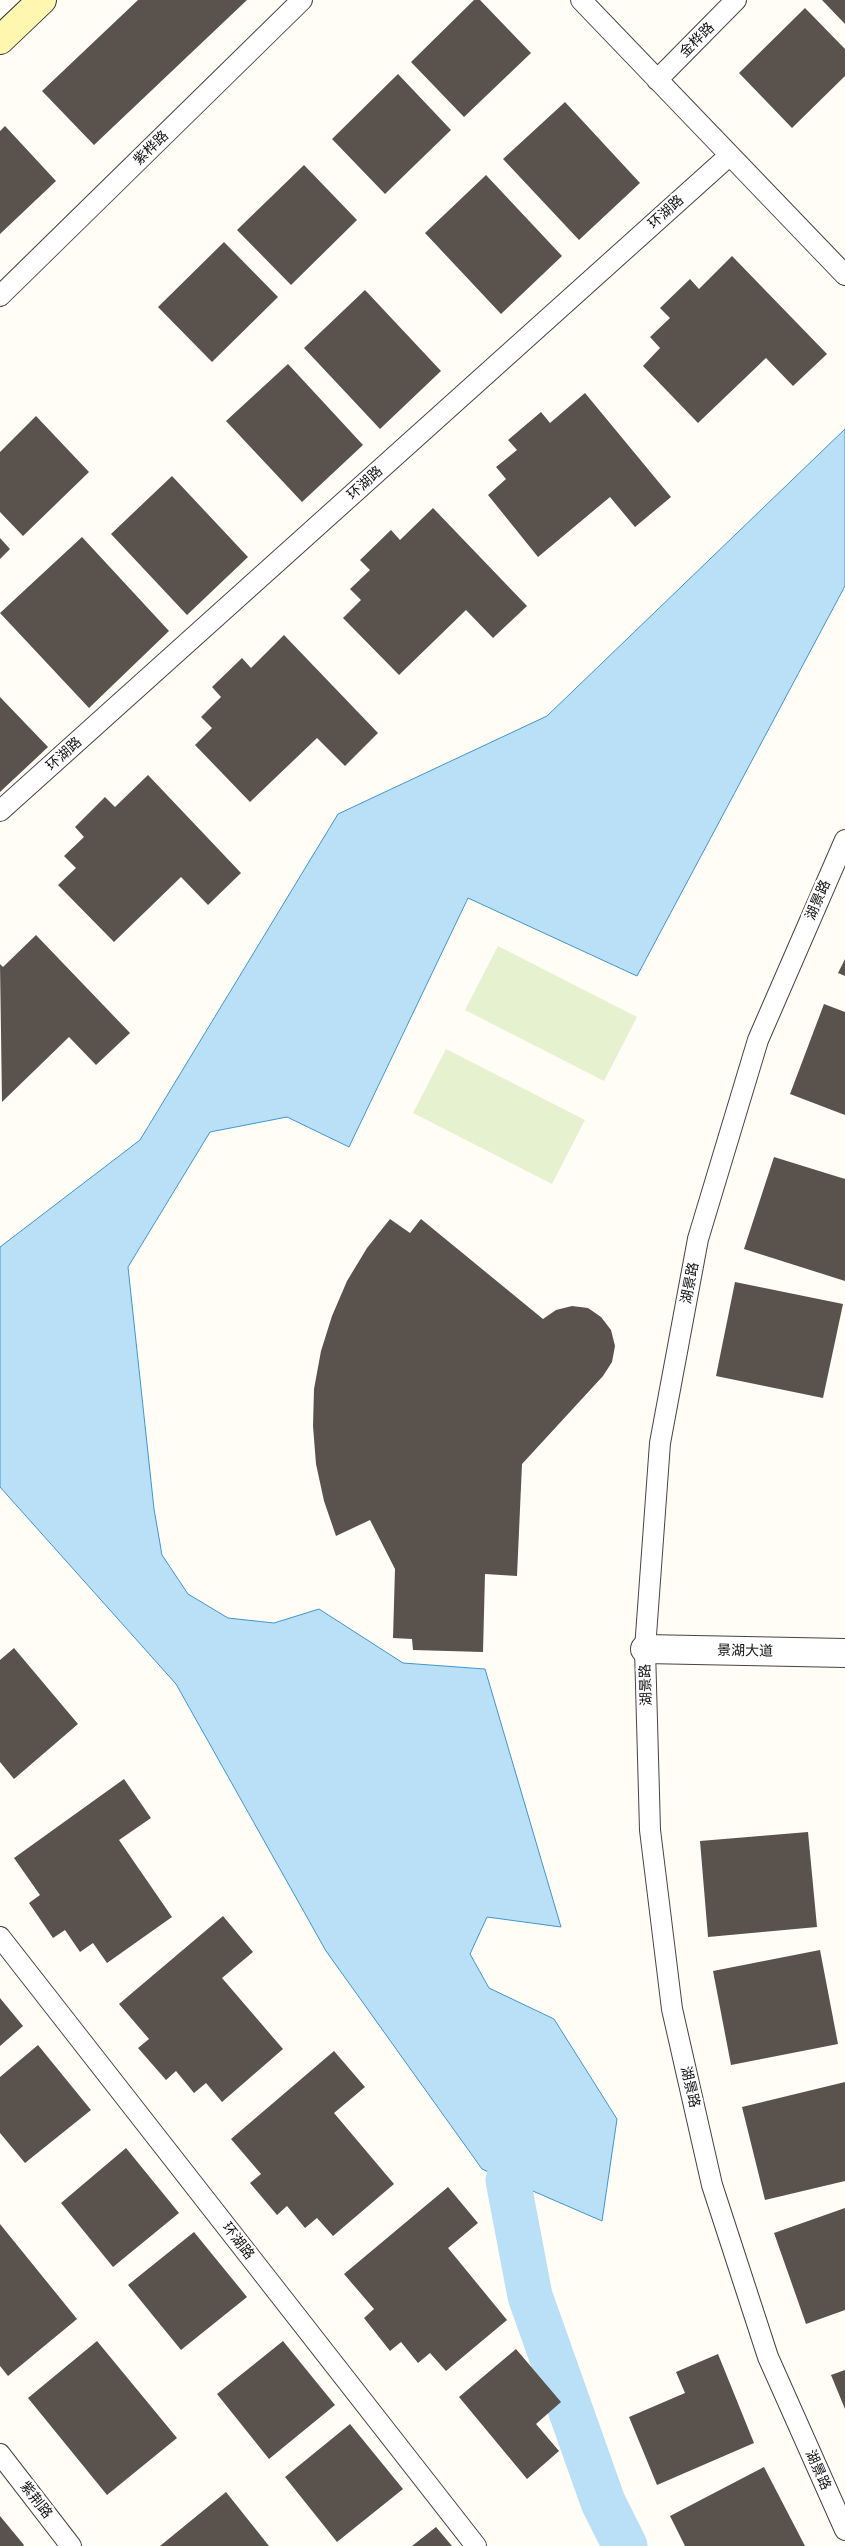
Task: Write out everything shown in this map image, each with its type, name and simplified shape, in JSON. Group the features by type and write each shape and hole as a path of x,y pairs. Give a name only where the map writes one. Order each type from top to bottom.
{"main road":[{"path":"0,40 42,0"}],"street":[{"name":"景湖大道","path":"645,1649 845,1653"}],"lane":[{"name":"紫桦路","path":"0,296 302,0"},
{"path":"581,0 845,275"},
{"name":"金桦路","path":"657,80 736,0"},
{"name":"环湖路","path":"0,811 730,155"},
{"name":"湖景路","path":"845,840 758,1040 698,1239 660,1443 645,1649 650,1830 672,2009 712,2186 768,2357 845,2530"},
{"name":"环湖路","path":"0,1937 476,2546"},
{"name":"紫荆路","path":"0,2454 71,2546"}],"green space":[{"path":"498,946 637,1017 604,1081 465,1010"},
{"path":"446,1049 585,1120 552,1184 413,1113"}],"water":[{"path":"845,429 845,586 637,976 468,898 349,1147 287,1117 210,1132 128,1267 154,1509 162,1555 188,1594 228,1618 274,1623 319,1609 403,1663 485,1669 561,1927 487,1917 470,1954 489,1988 554,2019 617,2119 602,2221 482,2169 326,1951 176,1684 0,1487 0,1247 140,1140 338,814 547,716"}],"building":[{"path":"138,0 247,0 94,145 42,91"},
{"path":"474,0 480,0 531,53 464,117 411,62"},
{"path":"822,0 845,0 845,24"},
{"path":"805,8 845,49 845,76 792,128 739,73"},
{"path":"398,74 451,130 385,194 332,139"},
{"path":"565,102 640,183 579,240 503,159"},
{"path":"5,126 56,181 0,234 0,131"},
{"path":"304,165 357,220 291,285 237,230"},
{"path":"486,175 562,256 501,314 425,233"},
{"path":"224,242 278,297 212,362 158,307"},
{"path":"732,256 827,354 793,386 766,358 698,423 643,366 660,348 650,337 670,318 660,308 690,279 699,289"},
{"path":"365,290 441,371 380,429 304,348"},
{"path":"288,364 363,445 302,502 226,421"},
{"path":"585,393 671,497 635,527 610,497 538,557 488,495 506,479 496,467 517,450 508,440 541,412 550,423"},
{"path":"36,416 89,472 23,536 0,512 0,452"},
{"path":"172,476 248,557 187,615 111,534"},
{"path":"433,508 527,606 493,638 466,610 399,675 343,618 361,600 350,589 370,570 360,560 391,530 400,540"},
{"path":"82,537 169,631 89,708 0,613"},
{"path":"0,538 10,549 0,559"},
{"path":"284,635 378,733 345,766 317,738 250,802 195,745 212,728 201,717 221,697 212,687 242,658 251,668"},
{"path":"0,697 48,747 0,792"},
{"path":"148,775 241,873 208,905 181,877 114,942 58,885 76,868 64,856 84,837 75,827 105,797 115,807"},
{"path":"36,935 130,1033 96,1065 69,1037 2,1102 0,964 3,967"},
{"path":"845,959 845,976 838,973"},
{"path":"824,1004 845,1012 845,1115 790,1094"},
{"path":"774,1157 845,1179 845,1281 744,1249"},
{"path":"390,1219 410,1233 421,1219 543,1319 556,1310 572,1306 588,1308 601,1317 611,1330 615,1346 612,1362 603,1376 522,1464 517,1576 485,1574 483,1652 413,1650 412,1639 393,1638 395,1569 370,1520 336,1536 324,1501 316,1464 313,1426 314,1389 321,1351 332,1316 347,1281 367,1248"},
{"path":"735,1282 843,1304 823,1398 716,1376"},
{"path":"14,1648 78,1724 14,1779 0,1762 0,1660"},
{"path":"124,1779 151,1818 119,1840 172,1917 107,1963 93,1943 80,1952 65,1930 53,1938 29,1903 40,1895 14,1858"},
{"path":"808,1832 817,1927 708,1937 700,1841"},
{"path":"223,1916 253,1952 222,1978 283,2049 222,2102 206,2083 194,2093 176,2071 166,2080 138,2048 149,2039 119,2004"},
{"path":"820,1950 838,2044 731,2065 713,1971"},
{"path":"0,1998 23,2026 0,2046"},
{"path":"38,2045 91,2110 25,2163 0,2133 0,2077"},
{"path":"334,2051 365,2087 334,2113 394,2184 333,2236 317,2218 305,2228 287,2206 277,2215 250,2183 261,2174 231,2139"},
{"path":"845,2082 845,2181 765,2200 742,2107"},
{"path":"126,2148 179,2213 113,2267 61,2203"},
{"path":"448,2187 478,2223 448,2248 507,2320 446,2371 430,2353 418,2363 401,2342 390,2351 364,2318 374,2309 344,2274"},
{"path":"845,2208 845,2310 806,2324 774,2233"},
{"path":"0,2224 77,2319 8,2376 0,2366"},
{"path":"194,2232 247,2297 181,2350 128,2285"},
{"path":"97,2341 177,2438 107,2495 28,2398"},
{"path":"283,2341 335,2405 269,2459 217,2394"},
{"path":"516,2349 561,2402 536,2424 559,2451 527,2479 459,2397"},
{"path":"718,2354 754,2443 657,2485 629,2417 685,2393 676,2372"},
{"path":"845,2370 845,2409 831,2375"},
{"path":"350,2424 403,2489 337,2542 285,2477"},
{"path":"764,2467 805,2546 685,2546 670,2516"},
{"path":"226,2492 269,2546 160,2546"},
{"path":"0,2516 24,2545 23,2546 0,2546"},
{"path":"436,2527 452,2546 412,2546"}],"waterway":[{"path":"508,2180 530,2296 603,2502 625,2546"}]}
